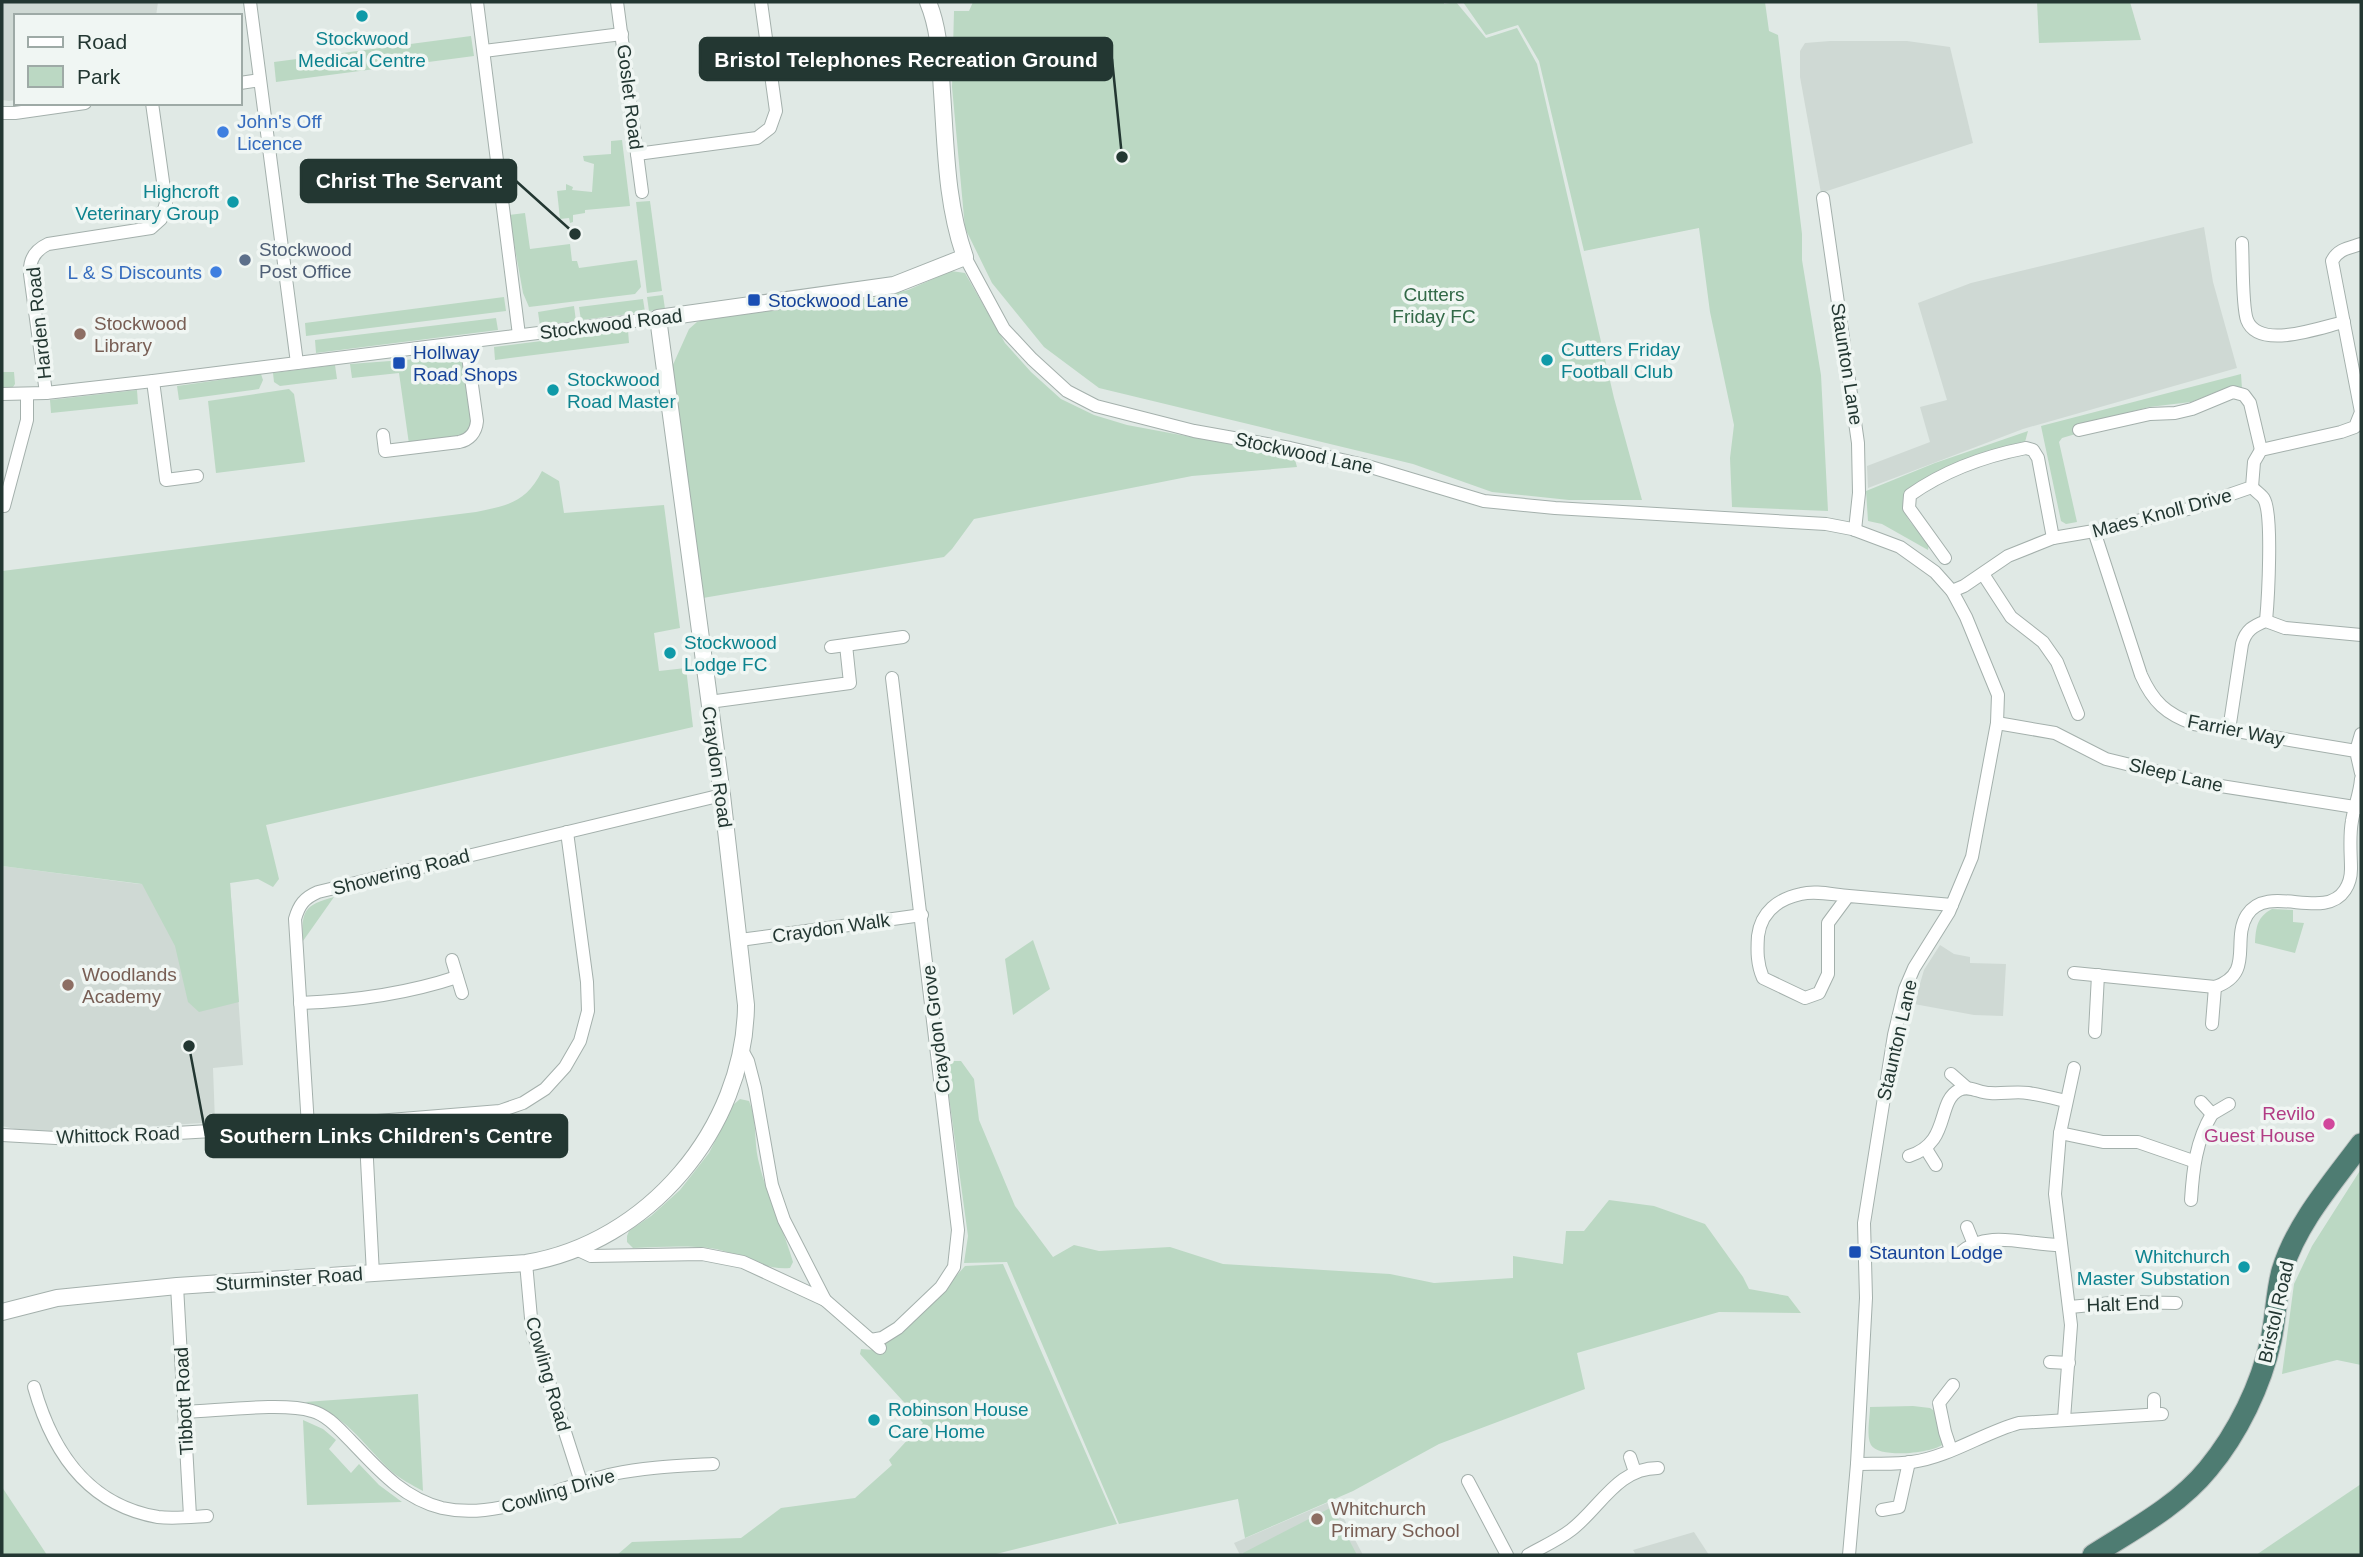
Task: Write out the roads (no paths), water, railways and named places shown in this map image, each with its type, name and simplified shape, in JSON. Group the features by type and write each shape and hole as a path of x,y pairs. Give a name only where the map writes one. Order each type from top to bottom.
{"highway":[{"name":"Bristol Road","path":"2093,1555 2175,1500 2209,1468 2238,1424 2264,1368 2287,1257 2304,1223 2361,1144"}],"street":[{"path":"250,2 298,363"},
{"path":"478,2 519,335"},
{"name":"Goslet Road","path":"617,2 642,192"},
{"path":"637,154 757,138 770,128 776,111 761,2"},
{"name":"Stockwood Lane","path":"928,2 939,41 948,191 954,227 965,257 1004,329 1067,391 1096,406 1194,431 1290,447 1364,465 1484,500 1555,508 1826,524 1855,530 1886,541"},
{"path":"484,51 622,34"},
{"path":"242,83 260,80"},
{"path":"2,113 71,105"},
{"name":"Harden Road","path":"46,393 30,274 32,260 37,251 48,244 140,231 158,223 166,211 166,203 152,105"},
{"name":"Staunton Lane","path":"1823,198 1858,443 1859,493 1855,530"},
{"path":"2242,243 2246,317 2255,329 2274,337 2344,322"},
{"path":"2079,430 2150,414 2192,409 2233,392 2244,396 2250,403 2262,450 2351,430 2359,421 2360,404 2332,261 2335,254 2341,250 2361,244"},
{"name":"Stockwood Road","path":"2,394 46,393 153,381 658,318 894,285 965,257"},
{"name":"Craydon Road","path":"576,1250 628,1223 653,1204 678,1178 716,1120 737,1069 746,1029 740,940 658,318"},
{"path":"383,435 385,451 462,442 469,438 477,421 466,342"},
{"path":"153,381 166,480 197,476"},
{"path":"7,507 27,420 27,394"},
{"path":"1945,558 1909,508 1910,495 1968,464 2026,448 2033,450 2038,458 2053,538"},
{"name":"Maes Knoll Drive","path":"1952,591 2008,556 2053,538 2198,506 2252,487 2254,463 2262,450"},
{"path":"2252,487 2264,498 2267,519 2269,588 2266,621"},
{"name":"Farrier Way","path":"2094,531 2137,664 2147,690 2161,707 2174,717 2194,724 2356,751"},
{"name":"Staunton Lane","path":"1849,1555 1866,1298 1864,1223 1894,1035 1905,989 1914,968 1952,905 1972,857 1997,723 1998,695 1966,617 1952,591 1936,572 1913,554 1886,541"},
{"path":"1983,573 2011,617 2043,642 2057,662 2078,714"},
{"path":"2229,730 2245,633 2254,626 2266,621 2286,628 2361,635"},
{"path":"831,647 904,637"},
{"path":"709,702 850,683 846,645"},
{"name":"Craydon Grove","path":"875,1344 898,1328 942,1287 954,1267 958,1250 958,1230 922,915 892,678"},
{"name":"Sleep Lane","path":"1997,723 2055,733 2106,759 2208,785 2359,808"},
{"path":"2361,734 2356,751 2361,773"},
{"path":"2074,973 2214,987 2231,978 2240,966 2243,927 2248,914 2257,906 2271,902 2325,902 2338,898 2347,888 2351,876 2352,820 2359,808 2361,779"},
{"name":"Showering Road","path":"308,1126 295,919 300,905 307,897 330,889 722,795"},
{"name":"Whittock Road","path":"2,1135 74,1139 308,1126 500,1111 523,1103 545,1089 565,1068 580,1041 588,1012 587,982 566,832"},
{"path":"1848,896 1828,923 1828,974 1819,993 1805,998 1763,978 1758,961 1759,929 1765,914 1772,906 1807,893 1848,896 1952,905"},
{"name":"Craydon Walk","path":"740,940 922,915"},
{"path":"452,960 462,993"},
{"path":"2095,1032 2098,975"},
{"path":"300,1003 383,996 457,977"},
{"path":"2212,1024 2214,987"},
{"name":"Craydon Road","path":"741,1050 748,1061 755,1088 772,1185 783,1220 825,1300"},
{"path":"2064,1419 2071,1325 2055,1194 2060,1133 2074,1069"},
{"path":"1951,1074 1967,1088 1988,1093 2027,1093 2066,1101"},
{"path":"1909,1156 1926,1149 1941,1126 1950,1100 1956,1092 1967,1088"},
{"path":"2201,1102 2212,1114"},
{"path":"2191,1200 2193,1161 2206,1123 2212,1114 2229,1104"},
{"path":"365,1122 373,1274"},
{"path":"2060,1133 2103,1142 2138,1142 2193,1161"},
{"path":"1926,1149 1936,1165"},
{"path":"1967,1227 1973,1242"},
{"path":"1960,1252 1973,1242 1992,1239 2060,1245"},
{"name":"Craydon Road","path":"576,1250 591,1255 702,1254 743,1262 825,1300 875,1344"},
{"name":"Sturminster Road","path":"2,1312 57,1298 177,1286 526,1263 576,1250"},
{"name":"Cowling Road","path":"526,1263 532,1329 581,1482"},
{"name":"Tibbott Road","path":"177,1286 190,1516"},
{"name":"Halt End","path":"2070,1307 2123,1302 2176,1303"},
{"path":"2050,1362 2069,1363"},
{"path":"1939,1403 1953,1385"},
{"path":"34,1387 43,1421 60,1453 83,1479 107,1498 134,1511 160,1517 207,1516"},
{"path":"1926,1399 1939,1403"},
{"path":"1857,1464 1909,1462 1951,1450 1998,1429 2019,1423 2158,1414 2154,1399"},
{"path":"1939,1403 1951,1450"},
{"name":"Cowling Drive","path":"184,1412 289,1407 313,1411 334,1424 394,1485 443,1508 495,1510 581,1482 648,1468 713,1464"},
{"path":"1630,1457 1634,1472"},
{"path":"1882,1510 1903,1511 1909,1462"},
{"path":"1528,1555 1570,1530 1595,1508 1617,1483 1634,1472 1658,1468"},
{"path":"1468,1481 1507,1555"}],"place":[{"name":"Stockwood Medical Centre","path":"362,16"},
{"name":"John's Off Licence","path":"223,132"},
{"name":"Bristol Telephones Recreation Ground","path":"1122,157"},
{"name":"Highcroft Veterinary Group","path":"233,202"},
{"name":"Christ The Servant","path":"575,234"},
{"name":"Stockwood Post Office","path":"245,260"},
{"name":"L & S Discounts","path":"216,272"},
{"name":"Stockwood Lane","path":"754,300"},
{"name":"Stockwood Library","path":"80,334"},
{"name":"Cutters Friday Football Club","path":"1547,360"},
{"name":"Hollway Road Shops","path":"399,363"},
{"name":"Stockwood Road Master","path":"553,390"},
{"name":"Stockwood Lodge FC","path":"670,653"},
{"name":"Woodlands Academy","path":"68,985"},
{"name":"Southern Links Children's Centre","path":"189,1046"},
{"name":"Revilo Guest House","path":"2329,1124"},
{"name":"Staunton Lodge","path":"1855,1252"},
{"name":"Whitchurch Master Substation","path":"2244,1267"},
{"name":"Robinson House Care Home","path":"874,1420"},
{"name":"Whitchurch Primary School","path":"1317,1519"}],"park label":[{"name":"Cutters Friday FC","path":"1434,305"}]}
